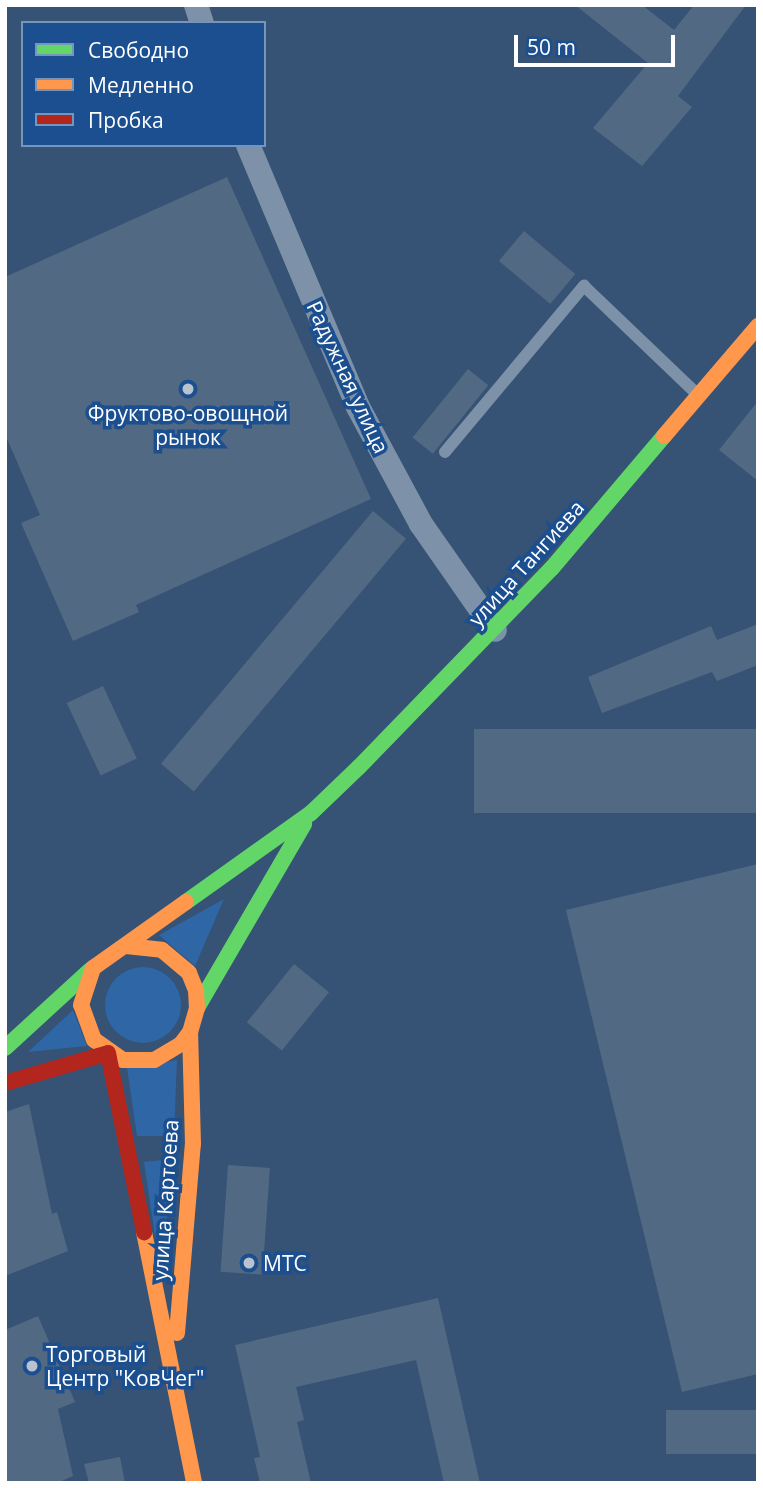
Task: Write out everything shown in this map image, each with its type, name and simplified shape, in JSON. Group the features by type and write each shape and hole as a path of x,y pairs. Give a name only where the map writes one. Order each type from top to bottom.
{"main road":[{"name":"улица Тангиева","path":"311,813 495,630 758,326"},
{"path":"5,1048 93,968 311,813"},
{"path":"93,968 80,1004 94,1040 108,1053 122,1060 154,1060 181,1044 190,1031 197,1008 311,813"},
{"path":"126,946 162,950 177,960 189,973 197,1008"},
{"name":"улица Картоева","path":"174,1371 193,1144 190,1031"},
{"path":"5,1083 108,1053"},
{"name":"улица Картоева","path":"108,1053 174,1371 194,1483"}],"street":[{"name":"Радужная улица","path":"249,147 358,407 421,524 495,630"}],"lane":[{"path":"445,452 584,286 699,396"}],"shaded area":[{"path":"224,899 195,966 159,935"},
{"path":"136,967 150,967 164,973 175,984 181,1005 178,1020 170,1032 150,1043 136,1043 122,1037 111,1026 105,1012 105,998 111,984 122,973"},
{"path":"73,1010 87,1046 28,1052"},
{"path":"177,1060 174,1136 137,1136 127,1068"},
{"path":"172,1159 162,1283 144,1162"}],"building":[{"path":"575,5 642,5 674,30 694,5 746,5 678,96 692,107 642,166 593,128 648,63"},
{"name":"Фруктово-овощной рынок","path":"227,177 371,499 136,605 139,612 73,641 21,523 40,515 5,434 5,277"},
{"path":"524,231 575,274 550,304 499,261"},
{"path":"468,369 488,385 433,454 413,437"},
{"path":"758,401 758,481 719,450"},
{"path":"373,511 406,539 194,791 161,764"},
{"path":"758,624 758,665 717,681 712,672 602,713 588,677 711,626 717,640"},
{"path":"103,686 137,759 101,775 67,703"},
{"path":"474,729 758,729 758,813 474,813"},
{"path":"758,864 758,1374 682,1392 566,910"},
{"path":"294,964 329,992 282,1051 247,1022"},
{"path":"29,1104 52,1214 57,1212 68,1251 5,1276 5,1112"},
{"path":"228,1165 270,1168 262,1275 221,1272"},
{"path":"438,1298 480,1483 444,1483 416,1360 296,1387 304,1420 297,1422 311,1483 260,1483 254,1458 260,1457 235,1345"},
{"path":"38,1316 75,1402 58,1409 73,1476 57,1483 5,1483 5,1330"},
{"path":"666,1410 758,1410 758,1454 666,1454"},
{"path":"120,1457 125,1483 89,1483 84,1464"}],"traffic: fast":[{"path":"186,902 311,813 359,767 552,568 664,436"},
{"path":"197,1008 304,824"},
{"path":"5,1048 90,970"}],"traffic: slow":[{"path":"664,436 758,326"},
{"path":"126,946 162,950 189,973 196,990 197,1008 190,1032 181,1044 154,1060 123,1060 94,1040 81,1005 93,968 186,902"},
{"path":"177,1333 193,1144 190,1032"},
{"path":"144,1232 194,1483"}],"traffic: jam":[{"path":"5,1083 108,1053 144,1232"}],"place":[{"name":"Фруктово-овощной рынок","path":"188,389"},
{"name":"МТС","path":"249,1263"},
{"name":"Торговый Центр \"КовЧег\"","path":"32,1366"}]}
